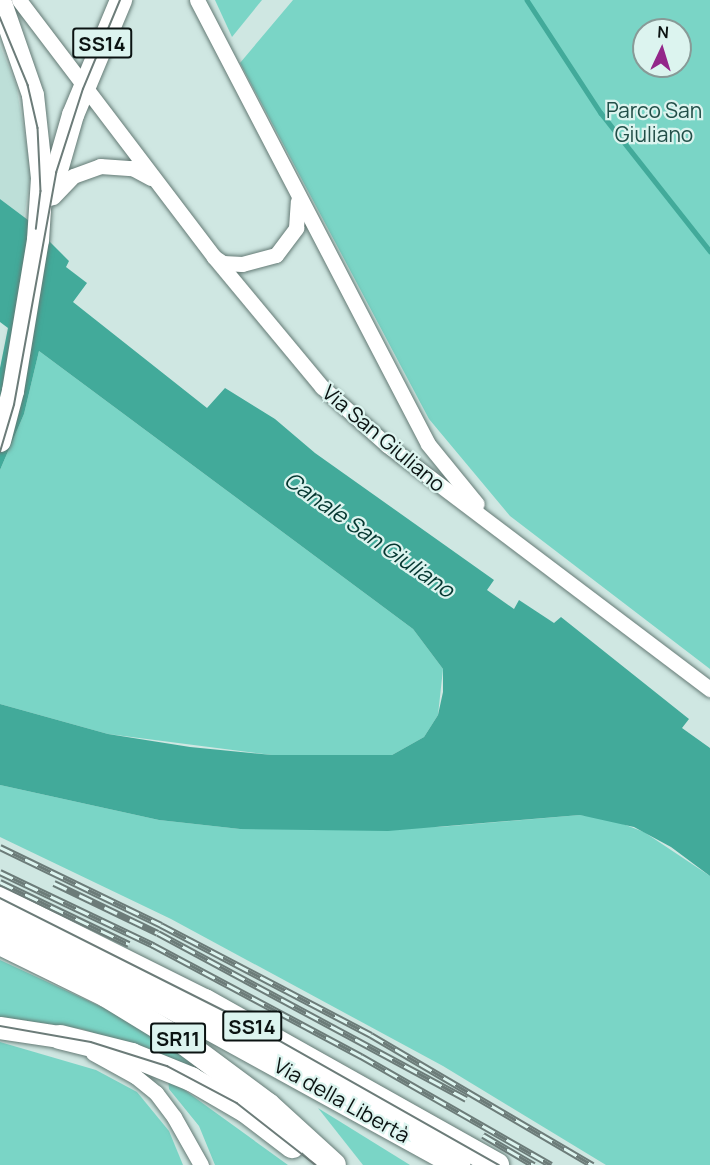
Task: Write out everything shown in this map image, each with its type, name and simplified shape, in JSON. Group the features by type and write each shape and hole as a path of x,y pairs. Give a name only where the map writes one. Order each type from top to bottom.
{"highway":[{"name":"SS14","path":"0,899 214,1006 497,1165"},
{"name":"Via della Libertà","path":"0,922 142,991 458,1165"},
{"name":"Via della Libertà","path":"0,944 106,995 183,1041 268,1105 334,1165"},
{"path":"60,1037 132,1055 191,1079 246,1111 314,1165"},
{"name":"SR11","path":"355,1107 449,1165"}],"main road":[{"path":"0,0 28,75 38,118 42,170 39,232 20,352 0,441"},
{"name":"Via San Giuliano","path":"39,232 85,86 121,0"},
{"path":"0,1028 60,1037"}],"street":[{"name":"Via San Giuliano","path":"19,0 286,348 351,416 710,689"},
{"name":"Via San Giuliano","path":"197,0 428,444 461,487 523,546"},
{"name":"Via San Giuliano","path":"48,204 73,176 100,166 132,168 160,186"},
{"path":"214,257 223,263 242,264 276,255 297,224 298,195"},
{"path":"60,1037 135,1076 156,1093 174,1117 201,1165"}],"shaded area":[{"path":"0,46 16,85 31,172 24,217 0,199"}],"green space":[{"path":"215,0 262,0 232,37"},
{"name":"Parco San Giuliano","path":"293,0 710,0 710,669 510,516 429,419 240,63"},
{"path":"39,351 413,629 443,669 438,715 424,737 392,755 272,755 108,734 0,704 0,470 24,414"},
{"path":"0,785 159,820 240,829 439,827 580,815 610,819 644,832 710,876 710,1165 606,1165 443,1066 171,919 0,837"},
{"path":"0,960 136,1023 209,1073 82,1029 0,1017"},
{"path":"0,1042 96,1070 137,1092 169,1131 183,1165 0,1165"},
{"path":"168,1078 288,1165 215,1165 199,1126 169,1089"},
{"path":"318,1108 410,1165 363,1165"}],"water":[{"name":"Canale San Giuliano","path":"0,199 28,220 69,261 66,267 87,283 73,302 207,408 225,388 275,419 315,453 494,580 487,590 514,609 519,600 554,623 561,617 689,719 682,728 710,748 710,876 671,847 634,827 580,815 388,831 240,829 159,820 0,785 0,704 108,734 190,747 272,755 392,755 424,737 438,715 443,692 443,669 413,629 39,351 24,414 0,470 0,368 8,328 0,322"}],"waterway":[{"path":"527,0 601,113 710,251"}],"tram line":[{"path":"0,452 14,405 56,173 83,89 120,0"},
{"path":"0,17 28,85 38,128 41,191 36,229"},
{"path":"0,898 250,1024 499,1165"},
{"path":"0,1026 91,1042 167,1066 237,1103 316,1165"}],"railway":[{"path":"0,847 161,925 371,1035 593,1165"},
{"path":"0,872 153,945 361,1056 551,1165"},
{"path":"0,882 129,944"},
{"path":"54,883 158,933 466,1099"},
{"path":"483,1135 534,1165"}]}
